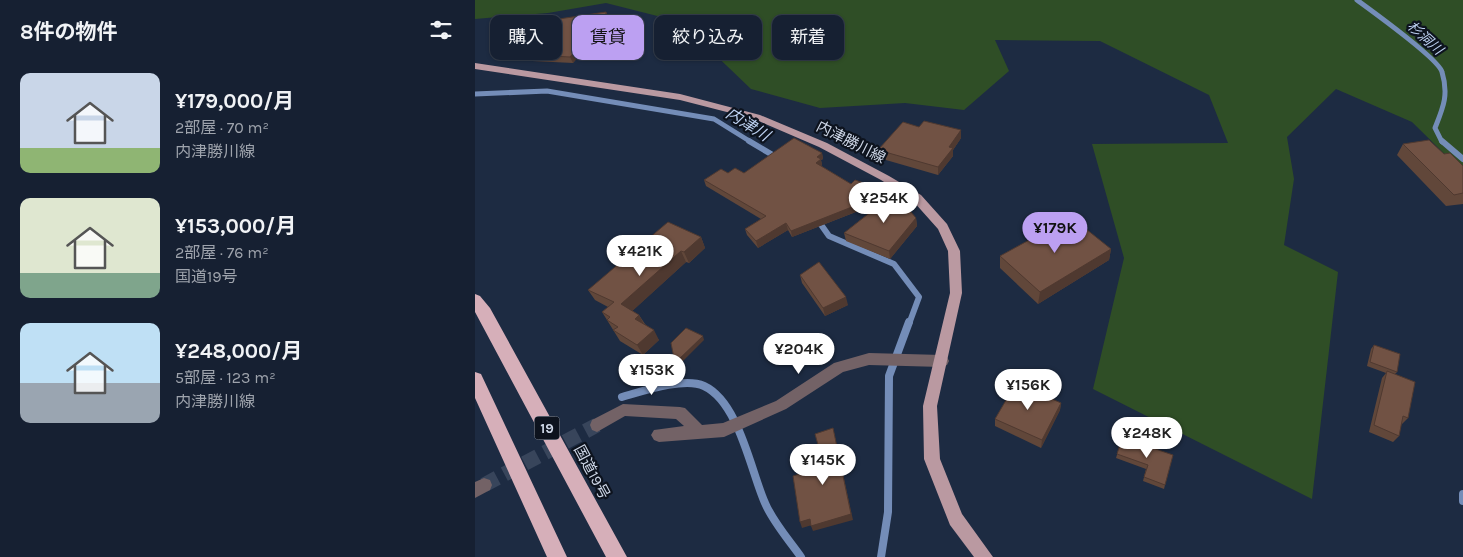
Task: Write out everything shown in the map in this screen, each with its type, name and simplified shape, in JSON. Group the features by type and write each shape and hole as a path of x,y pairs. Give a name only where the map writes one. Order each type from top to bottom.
{"highway":[{"name":"国道19号","path":"475,300 484,312 617,557"},
{"path":"475,379 557,557"}],"main road":[{"name":"内津勝川線","path":"475,66 680,96 747,114 823,144 917,198 943,227 954,251 956,293 931,406 932,459 956,518 984,557"}],"street":[{"path":"659,435 724,430 781,405 839,367 869,359 942,361"},
{"path":"597,425 623,410 680,413 699,432"}],"green space":[{"path":"475,0 1463,0 1463,172 1412,122 1336,89 1287,137 1294,179 1284,245 1338,272 1312,499 1093,389 1124,258 1092,144 1228,143 1209,95 1100,41 995,40 1009,71 964,110 905,103 820,108 751,89 721,60 762,60 762,15 654,15 606,3 548,13 490,15 490,18 475,19"}],"building":[{"path":"606,12 606,15 586,15"},
{"path":"572,17 572,55 570,57 562,57 562,19"},
{"path":"924,121 961,130 949,147 953,148 938,167 878,150 903,122 919,127"},
{"path":"794,138 822,153 817,157 821,159 816,163 851,184 855,180 890,192 791,231 786,223 756,241 745,229 766,216 704,180 721,169 728,173 735,168 744,173"},
{"path":"1429,140 1444,154 1450,153 1463,166 1463,193 1454,195 1403,144"},
{"path":"895,193 916,218 889,251 844,233"},
{"path":"1071,217 1111,249 1040,292 1000,256"},
{"path":"668,222 701,237 684,252 681,251 621,304 639,315 635,319 654,330 637,345 613,330 618,327 607,320 610,317 602,312 614,302 588,290"},
{"path":"819,262 846,297 823,308 800,275"},
{"path":"686,328 703,336 675,363 671,343"},
{"path":"1374,345 1400,354 1397,372 1370,362"},
{"path":"1387,371 1415,382 1408,418 1403,416 1399,436 1374,425"},
{"path":"1016,383 1061,403 1042,440 995,419"},
{"path":"833,428 851,514 811,526 810,519 800,522 793,476 824,466 815,434"},
{"path":"1123,435 1173,455 1165,485 1144,477 1148,465 1117,454"}],"waterway":[{"name":"杉洞川","path":"1357,0 1418,46 1442,72 1445,95 1443,108 1435,128 1442,142"},
{"name":"内津川","path":"475,94 547,91 714,119 751,142"},
{"name":"内津川","path":"749,141 771,154 776,161"},
{"name":"杉洞川","path":"1442,141 1463,159"},
{"name":"内津川","path":"817,219 829,236 894,264 919,297 909,324"},
{"name":"内津川","path":"881,557 888,512 889,376 909,322"},
{"path":"622,397 663,386 686,383 704,386 716,394 735,422 768,510 801,557"},
{"name":"杉洞川","path":"1463,494 1463,501"}],"tunnel":[{"path":"484,485 597,425"}]}
